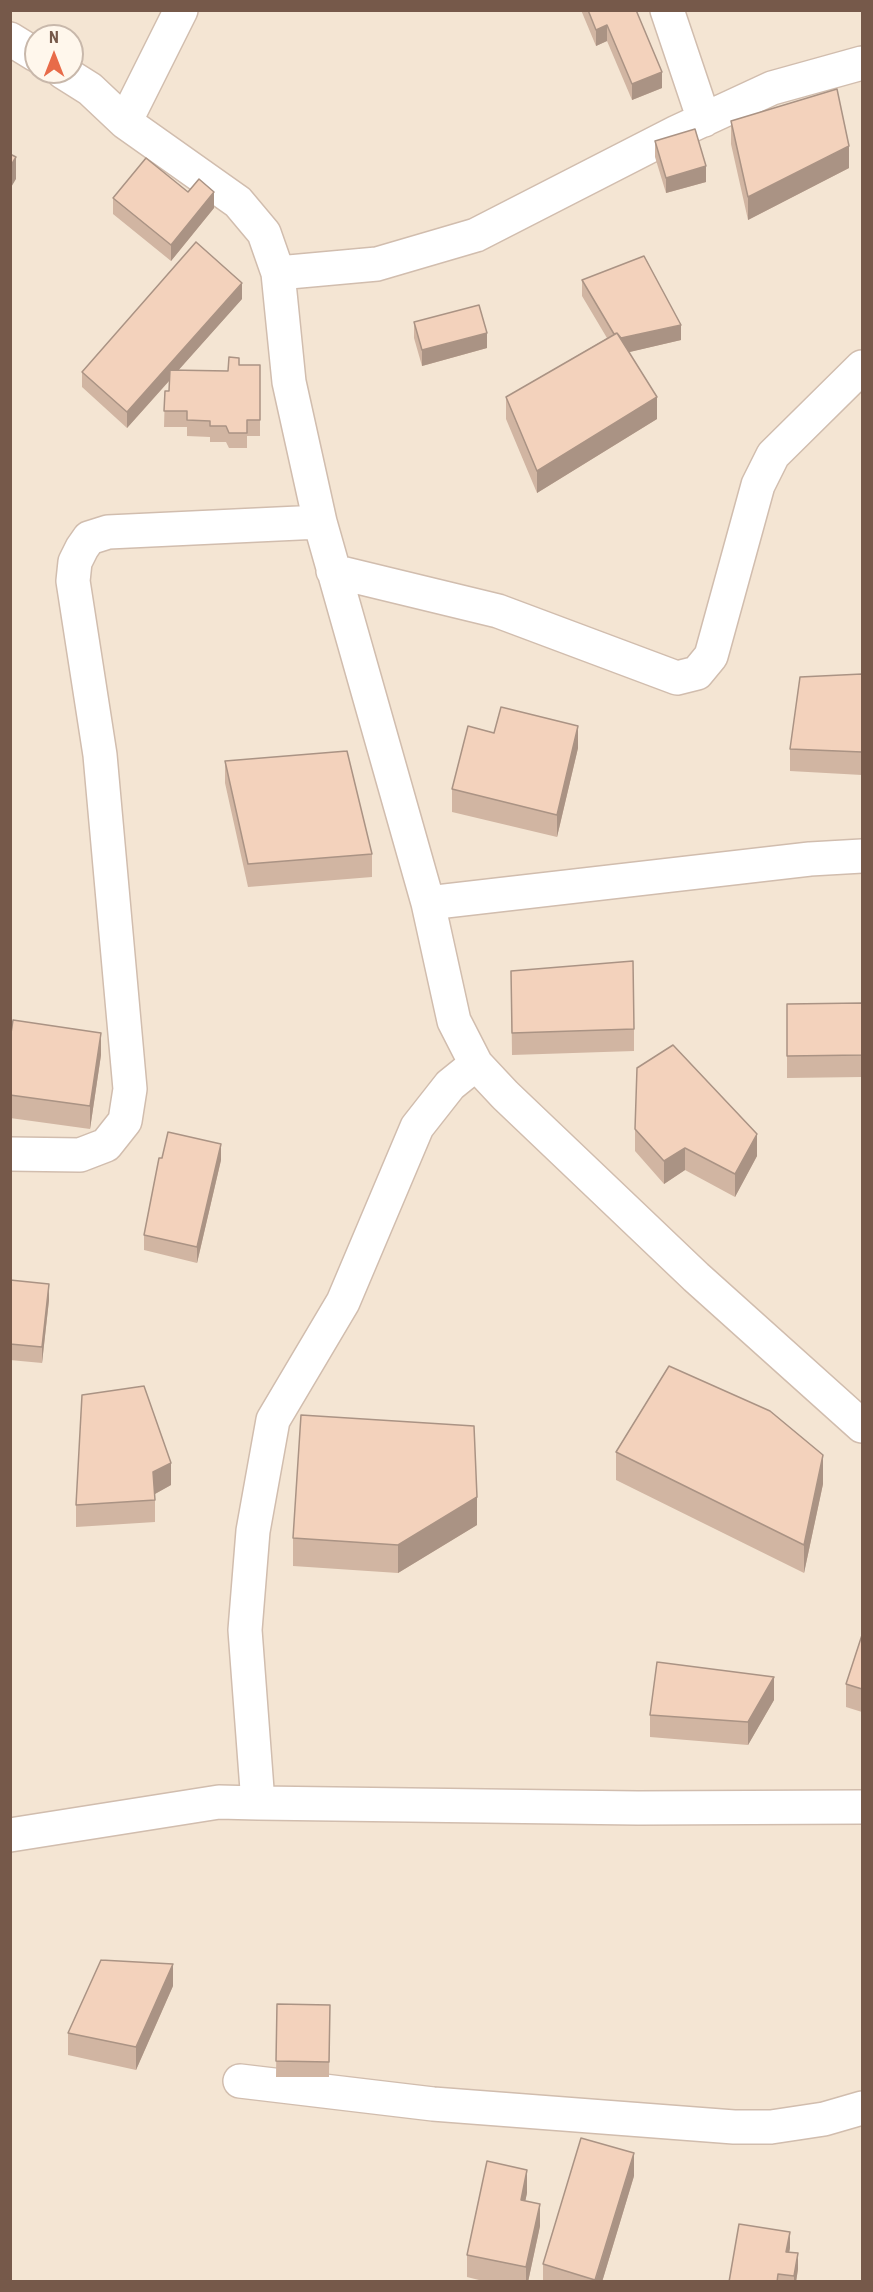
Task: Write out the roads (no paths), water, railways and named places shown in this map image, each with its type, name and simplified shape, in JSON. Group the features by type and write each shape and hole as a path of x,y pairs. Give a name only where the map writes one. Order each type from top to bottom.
{"street":[{"path":"125,122 181,10"},
{"path":"667,10 704,120"},
{"path":"10,39 24,48"},
{"path":"278,273 377,264 476,235 772,88 862,63"},
{"path":"82,84 125,122 238,202 264,232 278,273 289,382 320,522 428,903 454,1020 476,1064 505,1095 696,1277 862,1426"},
{"path":"333,571 498,611 677,678 697,673 711,656 758,485 773,455 862,368"},
{"path":"10,1154 80,1155 106,1145 125,1121 130,1089 100,755 73,581 75,562 81,548 89,538 108,532 320,522"},
{"path":"428,903 862,856"},
{"path":"258,1803 245,1630 253,1531 273,1420 343,1302 417,1127 450,1085 476,1064"},
{"path":"10,1835 219,1802 638,1808 862,1807"},
{"path":"240,2081 433,2104 734,2127 771,2127 824,2119 862,2108"}]}
